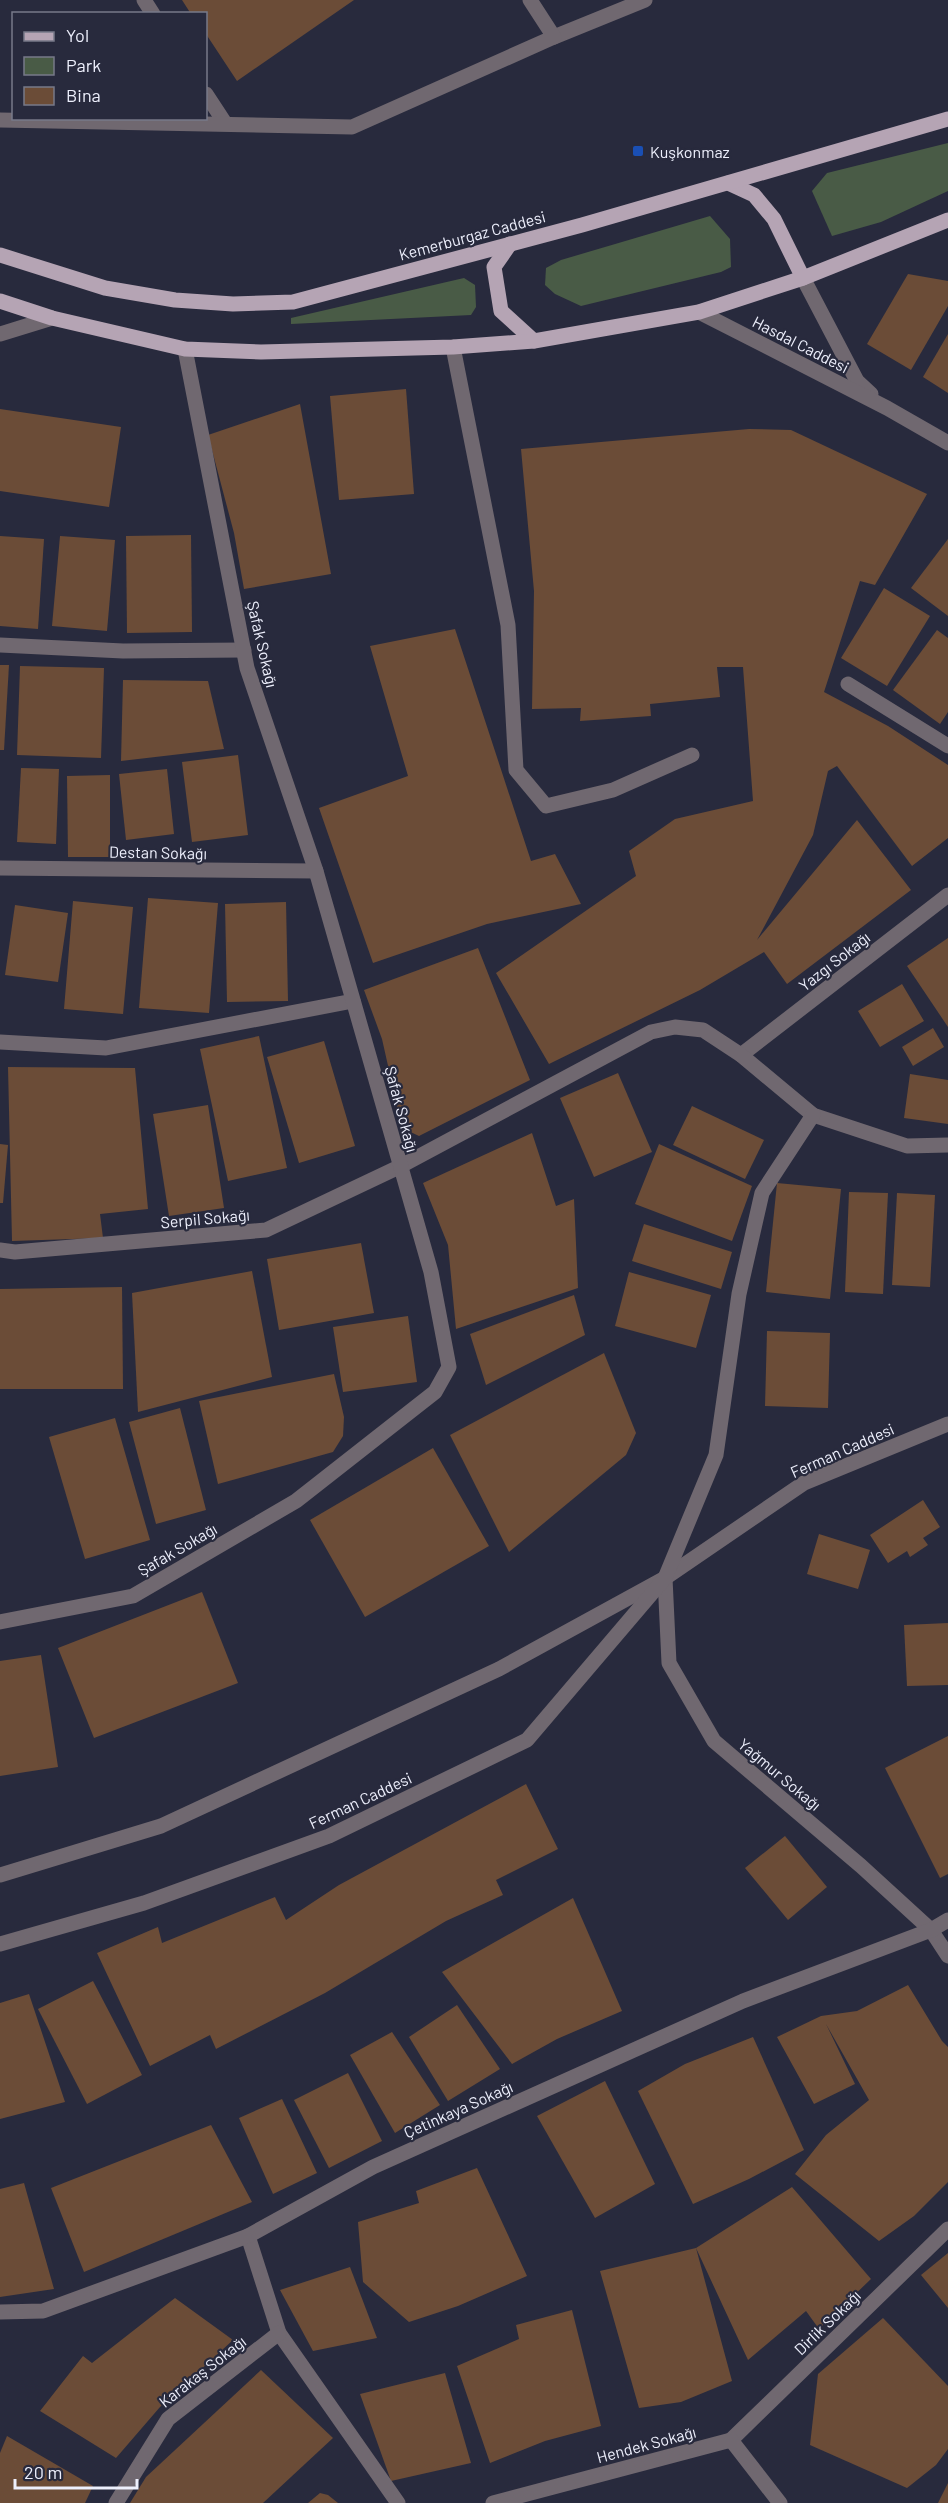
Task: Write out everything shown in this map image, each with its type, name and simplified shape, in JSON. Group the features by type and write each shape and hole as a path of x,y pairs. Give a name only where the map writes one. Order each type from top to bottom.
{"main road":[{"name":"Kemerburgaz Caddesi","path":"0,255 105,288 175,300 243,303 293,302 510,244 948,119"},
{"path":"728,183 754,195 774,219 803,278"},
{"path":"0,301 52,318 185,350 261,352 453,347 534,341 699,312 803,278 948,220"},
{"path":"510,244 494,267 501,311 534,341"}],"street":[{"path":"530,0 554,37"},
{"path":"0,120 352,127 554,37 645,0"},
{"path":"207,96 225,123"},
{"name":"Hasdal Caddesi","path":"803,278 857,381 887,408"},
{"name":"Hasdal Caddesi","path":"699,312 887,408 948,443"},
{"path":"0,334 52,318"},
{"path":"453,347 508,625 516,770 546,806 613,790 692,755"},
{"name":"Şafak Sokağı","path":"0,1622 133,1596 296,1501 435,1392 449,1367 431,1272 399,1167 316,871 247,668 185,350"},
{"path":"0,645 123,651 244,650"},
{"path":"848,684 948,746"},
{"name":"Destan Sokağı","path":"0,868 316,871"},
{"name":"Yazgı Sokağı","path":"741,1055 948,895"},
{"path":"0,1042 106,1048 353,1001"},
{"name":"Serpil Sokağı","path":"0,1250 15,1252 266,1230 399,1167 651,1032 675,1027 703,1030 741,1055 813,1115"},
{"path":"665,1578 716,1455 739,1294 762,1193 813,1115 907,1146 948,1145"},
{"name":"Ferman Caddesi","path":"0,1875 161,1826 499,1669 665,1578 804,1483 948,1424"},
{"name":"Ferman Caddesi","path":"0,1944 144,1903 329,1836 527,1740 665,1578"},
{"name":"Yağmur Sokağı","path":"665,1578 669,1663 714,1741 861,1866 931,1930 948,1956"},
{"name":"Çetinkaya Sokağı","path":"0,2312 43,2311 248,2236 373,2167 743,2001 931,1930 948,1920"},
{"name":"Dirlik Sokağı","path":"731,2440 948,2229"},
{"path":"248,2236 279,2333 398,2503"},
{"name":"Karakaş Sokağı","path":"116,2503 168,2419 279,2333"},
{"path":"731,2440 780,2503"},
{"name":"Hendek Sokağı","path":"493,2503 731,2440"}],"green space":[{"path":"948,143 948,191 881,222 832,236 812,191 827,173"},
{"path":"710,216 730,239 731,267 721,272 581,306 555,294 545,285 546,268 561,260"},
{"path":"464,278 475,285 476,307 471,315 291,324 291,318"}],"building":[{"path":"182,0 354,0 237,81 207,36 207,12 190,12"},
{"path":"908,274 948,281 948,306 911,370 867,344"},
{"path":"948,334 948,393 923,377"},
{"path":"406,389 414,494 339,500 330,396"},
{"path":"300,404 331,574 244,589 234,533 208,435"},
{"path":"0,409 121,427 109,507 0,491"},
{"path":"749,429 791,430 927,494 875,585 860,581 824,692 888,726 948,765 948,838 912,866 837,766 828,771 813,835 757,940 857,820 911,890 787,984 764,952 700,990 549,1064 496,973 636,876 629,851 675,819 753,801 743,667 717,667 720,697 650,704 651,716 580,721 581,708 532,709 534,591 521,449"},
{"path":"191,535 192,632 127,633 126,536"},
{"path":"0,536 44,539 38,629 0,626"},
{"path":"60,536 115,540 107,631 52,626"},
{"path":"948,539 948,616 911,588"},
{"path":"884,588 930,616 887,686 841,658"},
{"path":"455,629 531,861 555,854 581,904 487,924 373,963 319,808 408,776 370,646"},
{"path":"937,630 948,638 948,712 940,724 893,690"},
{"path":"0,665 9,665 4,750 0,750"},
{"path":"20,666 104,668 101,758 17,755"},
{"path":"123,680 208,681 224,749 121,761"},
{"path":"238,755 248,835 192,842 182,762"},
{"path":"21,768 59,769 56,844 17,842"},
{"path":"167,769 174,834 126,840 119,774"},
{"path":"110,775 110,857 68,857 67,776"},
{"path":"148,898 218,903 209,1013 139,1008"},
{"path":"73,901 133,907 123,1014 64,1009"},
{"path":"286,902 288,1001 227,1002 225,904"},
{"path":"15,905 68,913 58,982 5,975"},
{"path":"948,938 948,1027 907,966"},
{"path":"478,948 530,1080 419,1136 402,1128 382,1039 364,990"},
{"path":"902,984 924,1021 880,1047 858,1011"},
{"path":"933,1028 944,1047 913,1066 902,1047"},
{"path":"259,1036 287,1168 228,1181 200,1049"},
{"path":"324,1041 355,1146 299,1163 267,1057"},
{"path":"8,1067 135,1068 148,1209 100,1214 103,1238 12,1241"},
{"path":"618,1073 652,1152 594,1177 560,1098"},
{"path":"910,1074 948,1080 948,1124 904,1118"},
{"path":"208,1105 224,1208 169,1216 153,1114"},
{"path":"692,1106 764,1140 745,1179 673,1145"},
{"path":"532,1133 556,1206 574,1199 578,1288 456,1329 448,1245 423,1183"},
{"path":"0,1144 8,1145 3,1203 0,1203"},
{"path":"659,1144 752,1186 732,1241 635,1204"},
{"path":"777,1183 841,1189 830,1299 766,1292"},
{"path":"849,1192 888,1193 883,1294 845,1292"},
{"path":"897,1193 935,1195 930,1287 892,1285"},
{"path":"644,1224 732,1252 721,1289 632,1261"},
{"path":"361,1243 374,1313 279,1330 267,1259"},
{"path":"252,1271 272,1377 138,1412 132,1293"},
{"path":"629,1272 711,1295 696,1348 615,1326"},
{"path":"122,1287 123,1389 0,1389 0,1289"},
{"path":"574,1295 585,1335 486,1385 470,1334"},
{"path":"408,1316 417,1382 343,1392 333,1327"},
{"path":"767,1331 830,1333 828,1408 765,1406"},
{"path":"604,1353 636,1433 626,1455 509,1552 450,1435"},
{"path":"334,1374 344,1417 343,1436 333,1452 218,1484 199,1401"},
{"path":"180,1408 206,1510 156,1524 129,1422"},
{"path":"115,1418 150,1540 85,1559 49,1437"},
{"path":"433,1448 489,1546 365,1617 310,1520"},
{"path":"923,1500 940,1527 923,1538 928,1545 910,1557 907,1551 888,1563 870,1535"},
{"path":"819,1534 870,1550 858,1589 807,1574"},
{"path":"202,1592 238,1683 94,1738 58,1648"},
{"path":"948,1623 948,1685 907,1686 904,1625"},
{"path":"41,1655 58,1767 0,1776 0,1661"},
{"path":"948,1736 948,1874 940,1878 885,1768"},
{"path":"526,1784 558,1849 496,1880 503,1895 446,1921 325,1993 216,2049 210,2035 150,2066 97,1953 158,1927 162,1943 275,1897 286,1920 339,1885"},
{"path":"785,1836 827,1887 788,1920 745,1868"},
{"path":"573,1898 622,2011 557,2039 512,2064 442,1972"},
{"path":"93,1981 142,2075 87,2104 38,2009"},
{"path":"908,1985 948,2047 948,2182 914,2216 879,2241 795,2174 826,2135 869,2100 826,2024 855,2084 814,2104 777,2037 821,2016 857,2011"},
{"path":"29,1994 65,2102 0,2119 0,2003"},
{"path":"457,2005 500,2069 448,2101 409,2037"},
{"path":"392,2032 440,2105 395,2133 350,2055"},
{"path":"753,2037 804,2150 749,2179 693,2204 638,2091 685,2064"},
{"path":"348,2073 382,2141 329,2168 294,2100"},
{"path":"605,2081 655,2184 595,2218 537,2116"},
{"path":"282,2099 317,2173 273,2194 239,2118"},
{"path":"211,2125 252,2202 84,2272 51,2188"},
{"path":"477,2168 527,2276 458,2306 409,2322 363,2282 358,2222 419,2203 416,2191"},
{"path":"24,2183 54,2289 0,2297 0,2189"},
{"path":"792,2187 871,2279 819,2329 806,2311 748,2360 696,2248"},
{"path":"696,2248 732,2381 681,2402 639,2408 600,2271"},
{"path":"948,2253 948,2308 921,2275"},
{"path":"350,2267 377,2338 313,2351 280,2290"},
{"path":"175,2298 233,2340 160,2407 116,2458 40,2411 83,2356 92,2363"},
{"path":"572,2310 601,2426 545,2441 490,2463 457,2366 519,2339 516,2325"},
{"path":"883,2318 948,2386 948,2449 936,2465 907,2488 810,2445 818,2374"},
{"path":"261,2370 333,2438 263,2503 130,2503 146,2477"},
{"path":"445,2373 471,2463 391,2481 360,2394"},
{"path":"7,2436 93,2486 85,2503 0,2503 0,2453"},
{"path":"948,2483 948,2503 938,2503"},
{"path":"320,2493 328,2495 338,2503 308,2503"}],"place":[{"name":"Kuşkonmaz","path":"638,151"}]}
